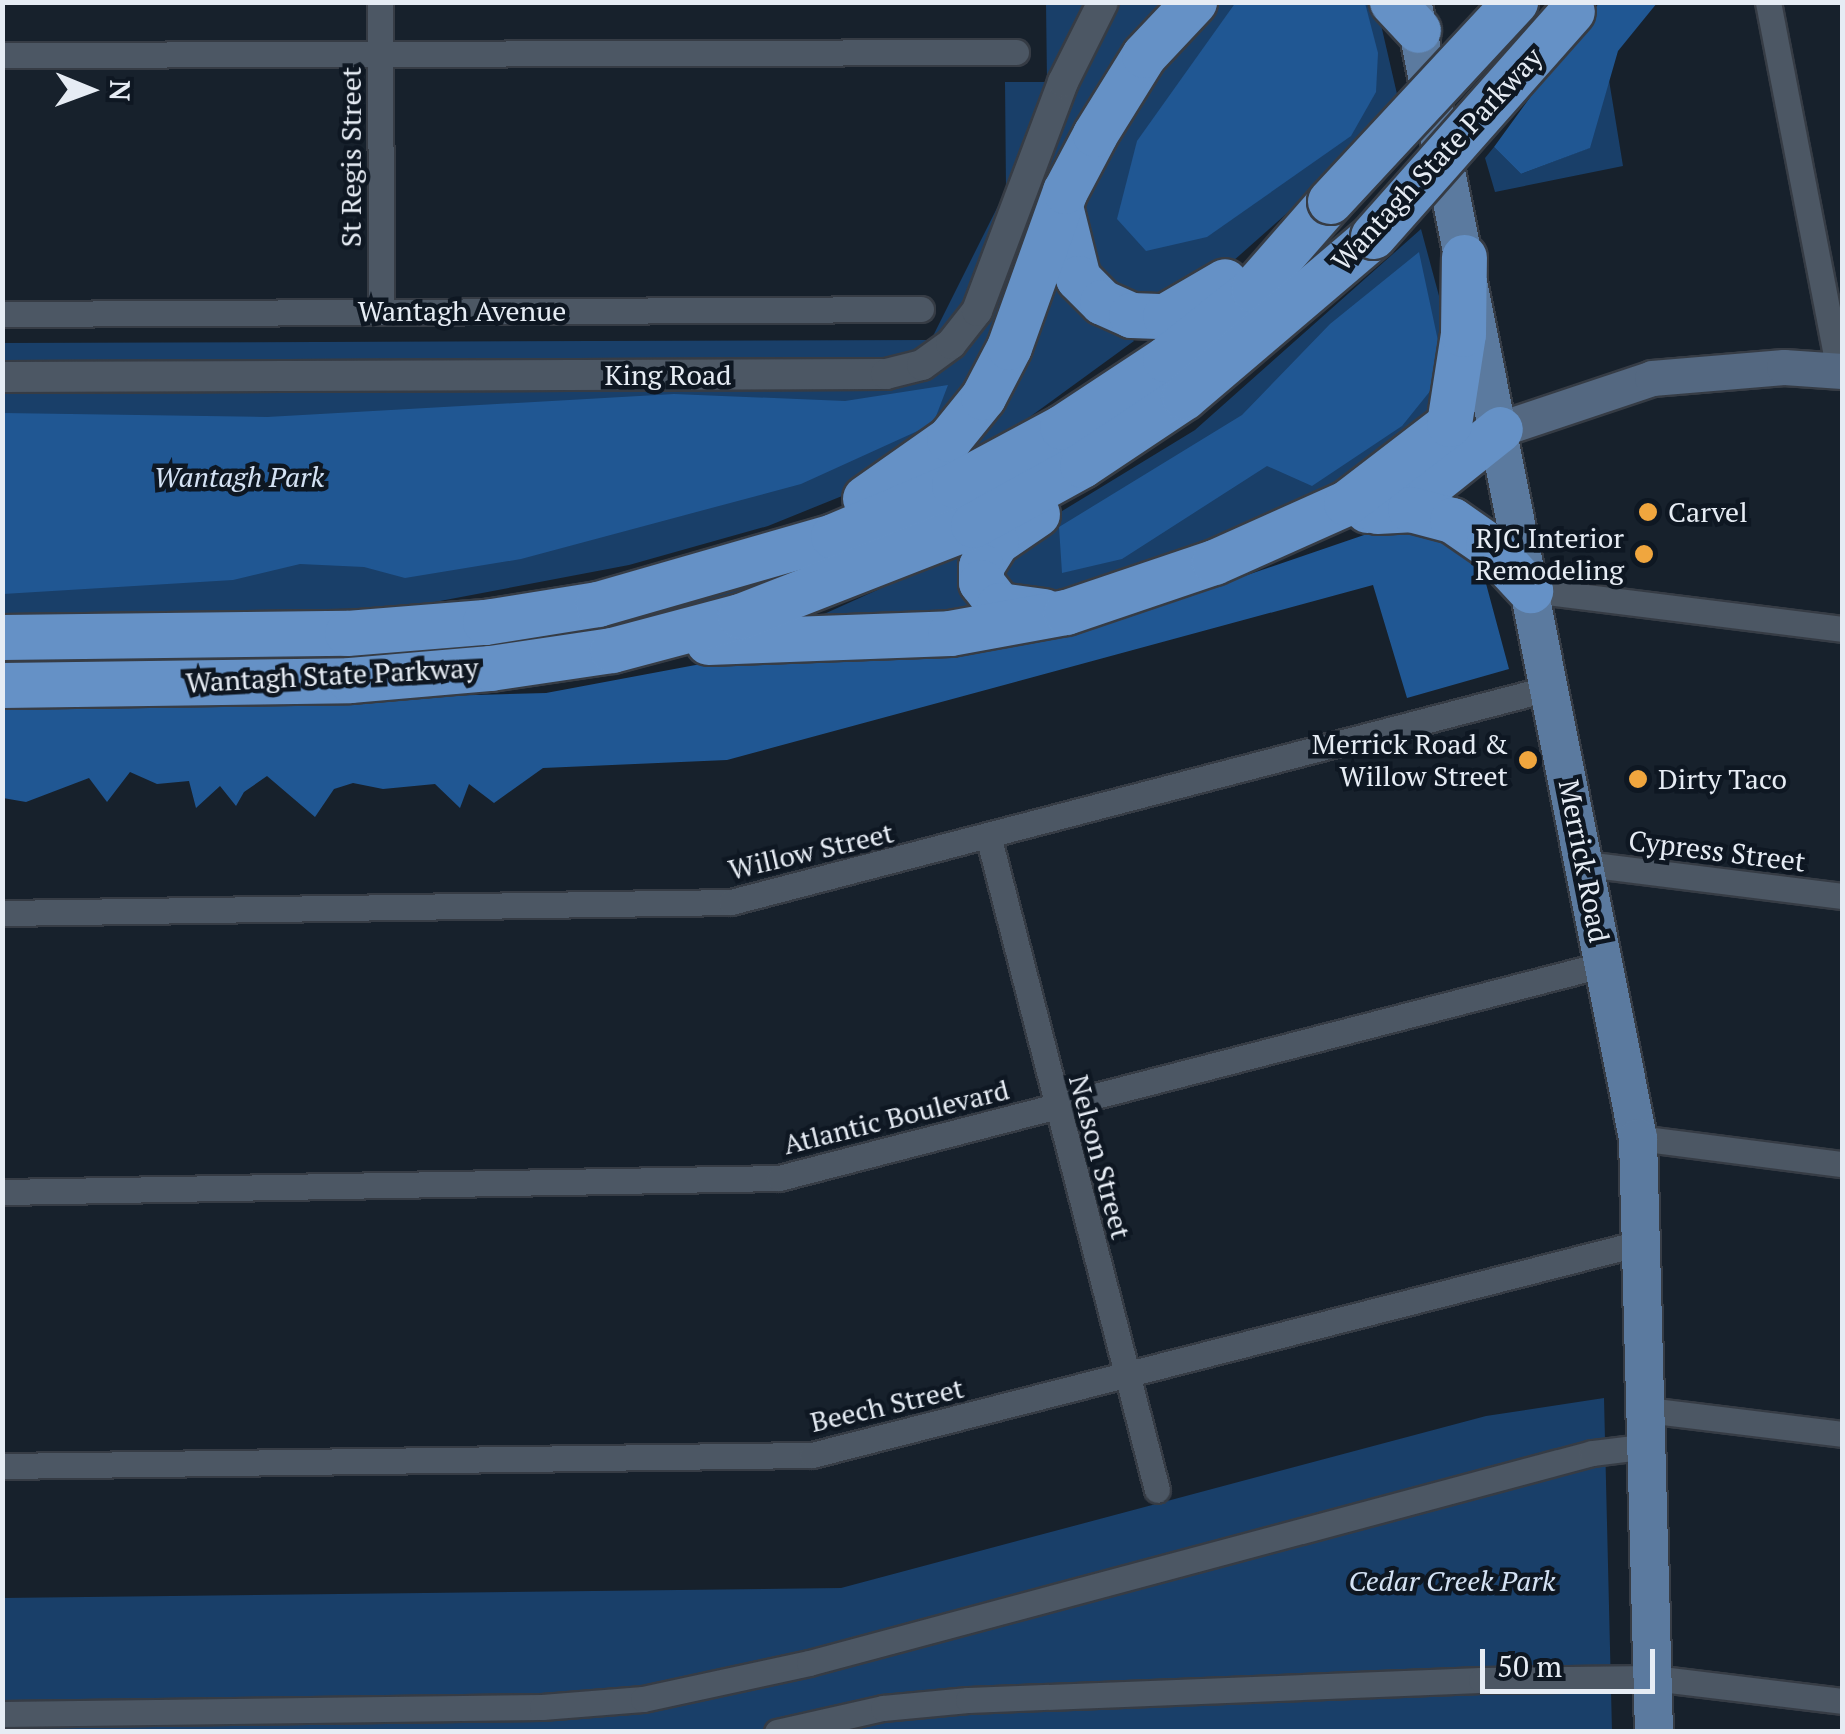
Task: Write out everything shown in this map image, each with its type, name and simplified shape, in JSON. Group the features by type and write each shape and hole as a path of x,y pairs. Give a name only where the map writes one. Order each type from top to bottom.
{"highway":[{"path":"598,604 864,499 908,474 950,439 984,396 1010,346 1094,134 1144,55 1194,2"},
{"name":"Wantagh State Parkway","path":"2,638 347,633 598,604 832,536 954,485 1062,426 1166,359 1254,289 1330,201 1516,2"},
{"name":"Wantagh State Parkway","path":"2,685 350,680 612,650 740,616 974,525 1082,465 1242,350 1373,236 1575,7"},
{"path":"1061,210 1078,278 1102,302 1131,315 1165,316 1201,299 1330,201"},
{"path":"1279,536 1346,502 1450,424 1463,334 1464,256"},
{"path":"1066,612 1017,610 987,597 981,566 996,542 1064,496 1242,350"},
{"path":"612,650 950,632 1066,612 1431,484 1500,430"},
{"path":"1360,512 1410,509 1452,520 1488,545 1530,590"}],"main road":[{"name":"Merrick Road","path":"1407,12 1500,430 1638,1138 1644,1242 1654,1732"},
{"path":"1500,430 1652,378 1784,366 1841,370"}],"street":[{"name":"St Regis Street","path":"380,2 381,312"},
{"name":"King Road","path":"2,377 886,374 922,365 951,344 977,311 1062,82 1103,2"},
{"path":"1768,2 1841,370"},
{"path":"2,55 1016,52"},
{"name":"Wantagh Avenue","path":"2,314 921,309"},
{"path":"1530,590 1842,628"},
{"name":"Willow Street","path":"2,913 731,902 989,839 1550,688"},
{"name":"Nelson Street","path":"989,839 1055,1107 1157,1490"},
{"name":"Cypress Street","path":"1585,864 1842,896"},
{"name":"Atlantic Boulevard","path":"2,1192 779,1178 1605,964"},
{"path":"1638,1138 1842,1164"},
{"name":"Beech Street","path":"2,1466 812,1455 1128,1376 1460,1284 1644,1242"},
{"path":"2,1714 542,1708 642,1699 809,1663 1592,1452 1647,1428 1842,1434"},
{"path":"778,1732 883,1708 968,1700 1653,1678 1842,1701"}],"green space":[{"path":"1236,2 1365,3 1378,53 1376,92 1351,136 1207,237 1146,251 1117,219 1137,141"},
{"name":"Wantagh Park","path":"1046,3 1161,3 1097,92 986,369 894,475 768,526 629,565 403,608 2,614 3,343 931,340 1006,190 1005,82 1047,82"},
{"path":"1212,3 1376,3 1397,94 1311,192 1197,293 1145,305 1094,278 1080,232 1085,196 1109,135"},
{"path":"1599,3 1657,3 1618,51 1590,148 1521,174 1494,147"},
{"path":"1609,80 1623,166 1495,192 1485,158 1494,147 1521,174 1589,148"},
{"path":"1421,229 1449,333 1437,417 1337,492 1076,593 1012,599 995,557 1008,544 1195,430"},
{"path":"1056,246 1134,341 1009,432 923,476"},
{"path":"1419,252 1440,350 1435,385 1402,426 1312,486 1267,466 1122,559 1062,573 1059,527 1242,415 1330,324"},
{"path":"948,385 933,424 801,484 521,559 405,578 364,567 300,564 233,580 3,594 3,413 267,417 674,394 845,401"},
{"path":"945,510 701,609 535,643 363,658 3,662 2,652 364,647"},
{"path":"1402,522 1449,535 1481,565 1509,669 1407,698 1373,585 727,760 543,768 494,803 469,784 460,808 435,784 383,789 353,783 334,789 315,817 267,776 244,792 236,806 220,786 196,808 189,781 157,784 130,772 107,802 89,778 26,802 3,798 2,709 546,693 733,658 867,647 972,652 1145,610"},
{"path":"957,554 974,618 824,614"},
{"name":"Cedar Creek Park","path":"1604,1398 1612,1731 3,1731 2,1598 841,1588 1486,1416"}],"place":[{"name":"Carvel","path":"1648,512"},
{"name":"RJC Interior Remodeling","path":"1644,554"},
{"name":"Merrick Road & Willow Street","path":"1528,760"},
{"name":"Dirty Taco","path":"1638,779"}]}
